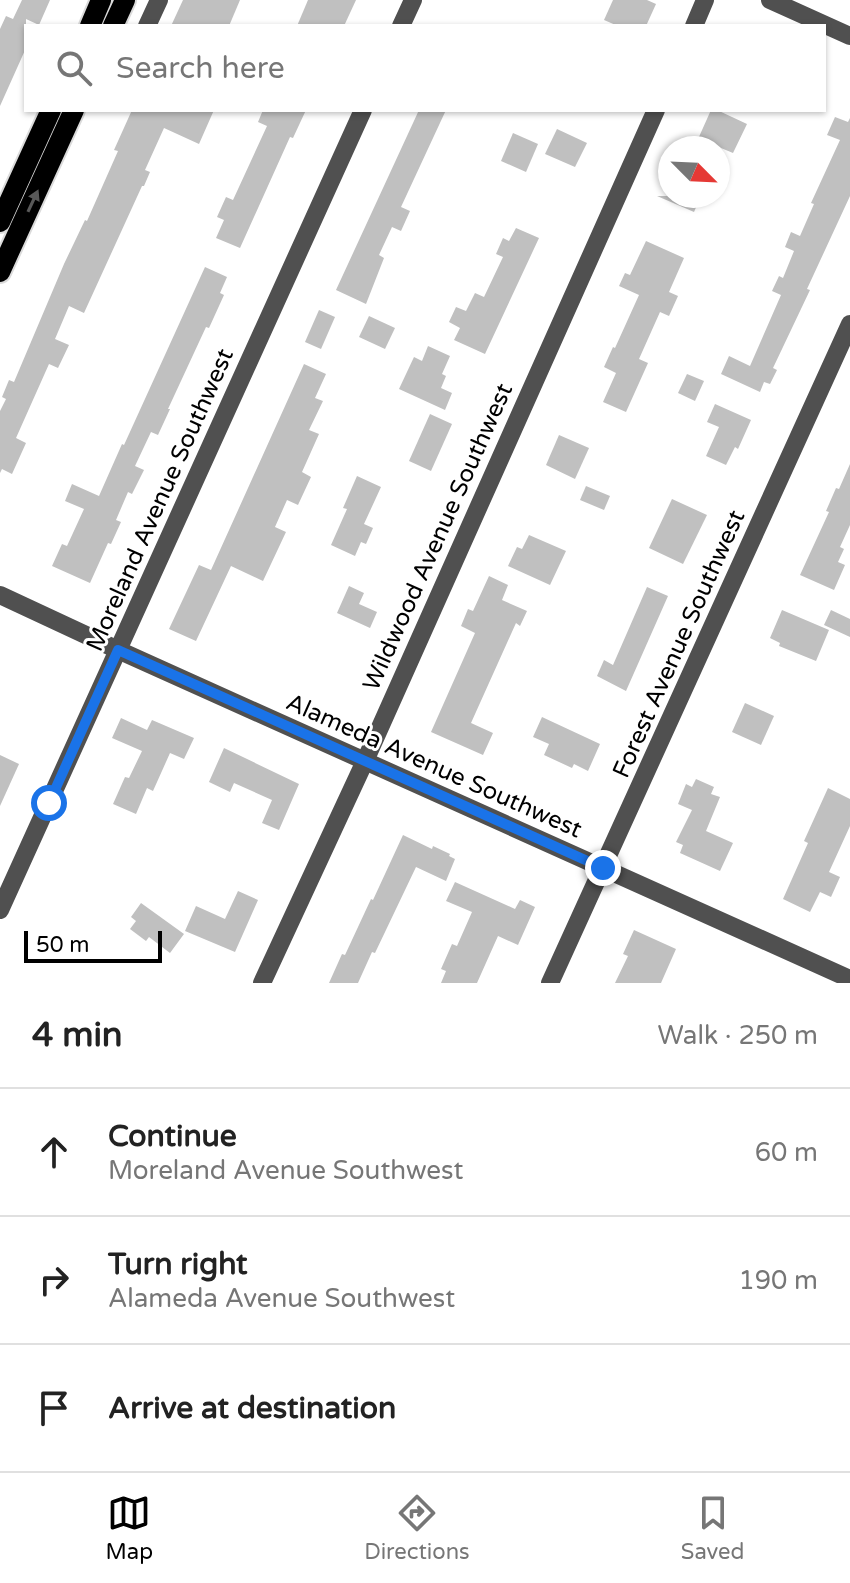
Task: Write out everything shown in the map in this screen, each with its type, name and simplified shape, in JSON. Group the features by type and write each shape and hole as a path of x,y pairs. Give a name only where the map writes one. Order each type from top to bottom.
{"main road":[{"path":"91,24 101,0"},
{"path":"114,24 125,0"},
{"path":"0,222 50,112"},
{"path":"0,272 73,112"}],"street":[{"path":"148,24 159,0"},
{"path":"402,24 413,0"},
{"path":"695,24 705,0"},
{"path":"770,0 812,9 850,36"},
{"name":"Moreland Avenue Southwest","path":"0,910 362,112"},
{"name":"Wildwood Avenue Southwest","path":"262,983 365,761 655,112"},
{"name":"Forest Avenue Southwest","path":"550,983 850,324"},
{"name":"Alameda Avenue Southwest","path":"0,595 849,980"}],"building":[{"path":"22,0 50,0 39,24 26,19 24,52 0,106 0,29 6,16 13,19"},
{"path":"183,0 240,0 230,24 172,24"},
{"path":"308,0 356,0 345,24 298,24"},
{"path":"613,0 647,0 656,4 647,24 613,24 604,20"},
{"path":"131,112 213,112 199,144 164,128 145,170 150,172 144,186 84,313 69,306 55,339 69,345 58,368 49,364 16,438 26,443 12,474 2,469 0,473 0,411 6,399 2,397 9,380 14,382 64,264 118,151 114,150"},
{"path":"262,112 305,112 293,138 290,137 240,248 216,238 224,220 217,217 226,197 233,200 267,126 258,122"},
{"path":"418,112 445,112 401,207 410,211 401,231 392,227 379,255 384,258 366,304 336,290"},
{"path":"710,112 721,112 747,124 733,153 730,152 730,136 699,136"},
{"path":"835,117 848,122 850,118 850,196 773,368 777,370 770,384 764,382 760,392 721,374 729,356 750,366 781,295 772,291 779,276 783,278 794,251 785,247 791,232 800,236 814,204 811,203 840,140 827,135"},
{"path":"557,129 587,143 575,167 545,154"},
{"path":"513,133 538,144 526,172 501,161"},
{"path":"516,228 539,238 485,354 454,340 460,328 449,322 456,307 466,311 475,293 484,297 503,257 496,254 503,238 509,241"},
{"path":"646,241 684,258 669,292 678,296 669,316 660,312 639,359 648,363 626,412 603,402 616,373 604,367 639,295 619,286 625,273 630,275"},
{"path":"205,267 227,277 220,293 224,295 209,328 206,327 158,435 151,432 135,466 144,470 132,494 128,492 116,520 121,522 90,583 52,566 62,544 67,546 84,509 65,501 72,484 99,496"},
{"path":"319,310 335,317 321,349 305,342"},
{"path":"369,316 395,328 385,349 359,337"},
{"path":"428,346 450,356 442,374 446,376 441,388 452,393 445,410 399,389 414,357 422,361"},
{"path":"304,364 326,374 315,398 323,401 309,430 319,434 302,472 311,477 298,505 287,500 275,527 286,532 263,581 231,566 196,641 169,629 199,565 211,570"},
{"path":"687,374 704,381 695,401 678,393"},
{"path":"715,404 751,420 738,449 735,447 726,465 706,456 719,427 707,422"},
{"path":"430,414 452,424 431,471 409,461"},
{"path":"559,435 589,448 575,479 546,465"},
{"path":"850,464 850,525 840,547 844,549 838,562 845,565 834,590 800,575 829,512 826,511 836,488 839,489"},
{"path":"357,476 381,487 364,524 373,528 366,544 361,542 355,556 331,545"},
{"path":"586,486 610,496 604,510 580,500"},
{"path":"672,499 707,515 683,564 649,548"},
{"path":"529,535 566,551 550,585 508,566 517,547 522,549"},
{"path":"489,576 508,585 502,600 527,611 520,626 516,623 471,723 493,733 483,755 431,732 475,633 461,626 468,609 473,611"},
{"path":"349,586 364,593 359,604 377,612 370,628 337,613"},
{"path":"647,587 668,596 626,691 597,676 604,660 613,665"},
{"path":"782,610 829,630 816,661 779,646 780,643 770,638"},
{"path":"831,610 850,619 850,637 824,625"},
{"path":"745,703 774,716 761,745 732,732"},
{"path":"542,717 600,744 588,771 574,764 572,768 544,755 549,744 533,737"},
{"path":"121,718 147,730 152,720 194,738 184,759 170,753 153,791 147,788 136,814 113,804 125,777 129,778 142,751 112,738"},
{"path":"224,748 299,784 279,830 262,823 272,800 234,783 230,792 209,782"},
{"path":"0,755 19,764 0,806"},
{"path":"696,779 714,787 711,794 720,797 706,831 733,843 720,871 680,853 683,845 676,842 692,810 678,804 686,784 692,787"},
{"path":"828,788 850,799 850,826 829,872 840,877 831,897 820,892 810,912 783,899"},
{"path":"403,835 432,849 433,846 455,859 446,881 416,867 358,983 329,983 373,900"},
{"path":"455,882 515,909 520,900 535,907 518,945 498,936 477,983 441,983 446,971 441,969 452,944 457,946 472,912 446,901"},
{"path":"238,891 258,900 235,952 185,931 196,906 225,919"},
{"path":"141,903 184,934 170,953 149,937 146,941 130,929 136,921 131,917"},
{"path":"634,930 676,949 661,983 615,983 628,956 623,954"}],"route":[{"path":"49,803 118,650 603,868"}]}
